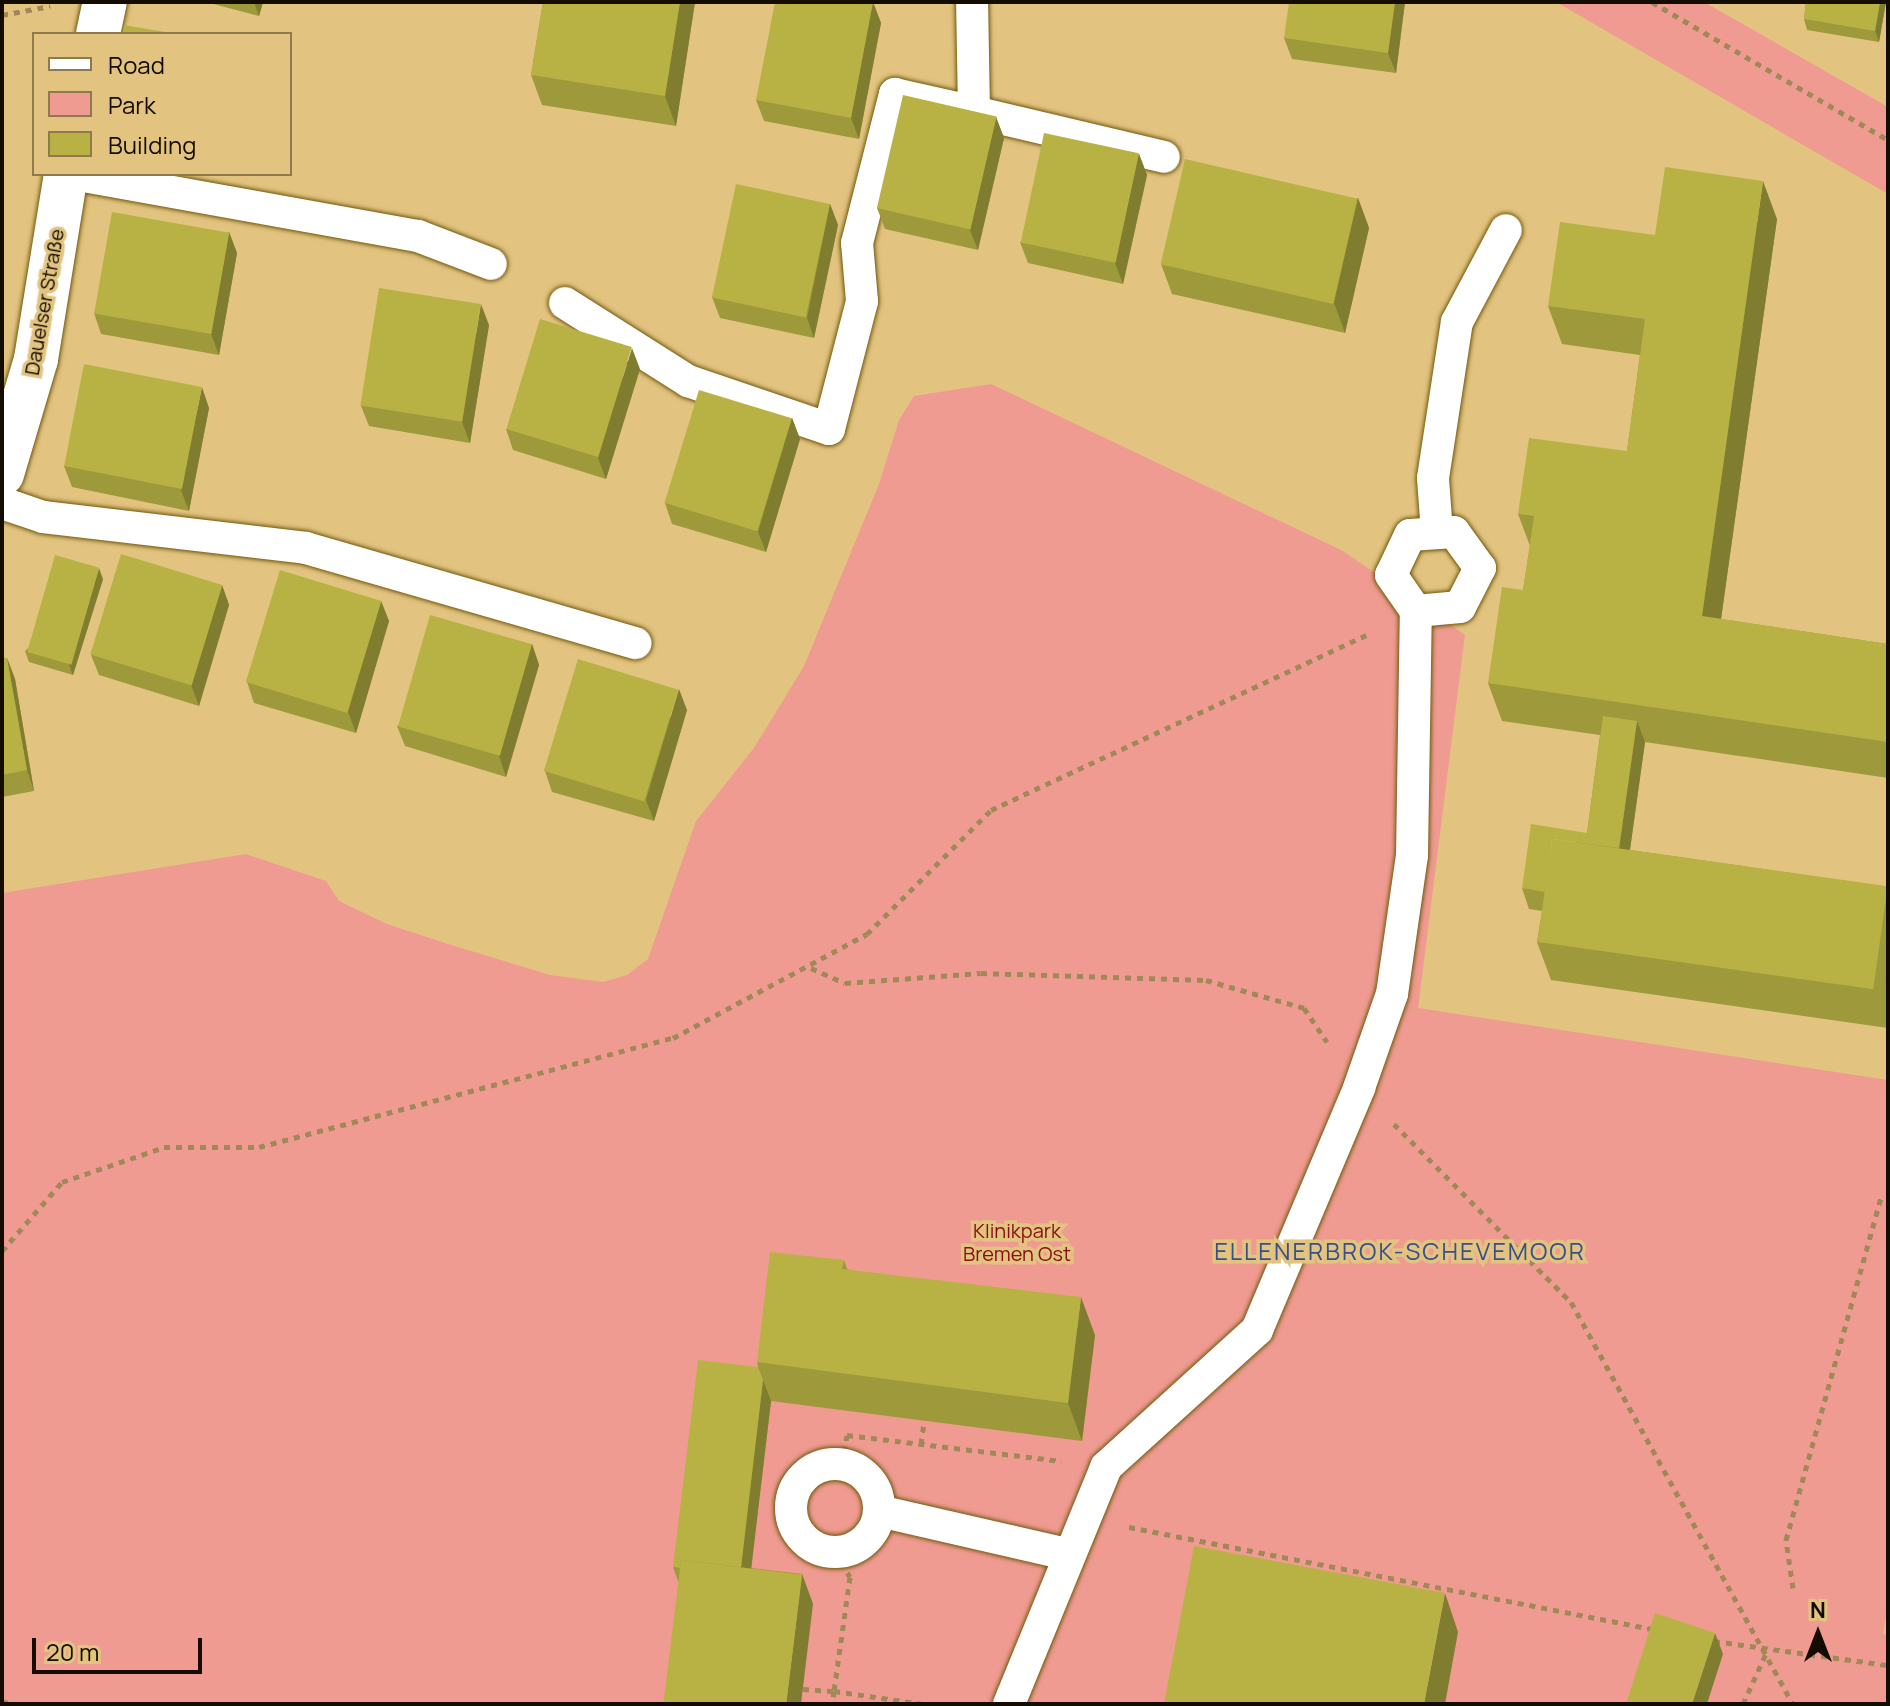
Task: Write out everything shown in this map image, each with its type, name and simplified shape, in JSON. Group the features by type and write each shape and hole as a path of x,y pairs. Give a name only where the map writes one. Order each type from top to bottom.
{"street":[{"path":"98,32 105,2"},
{"name":"Dauelser Straße","path":"2,474 36,359 66,176"}],"lane":[{"path":"972,2 974,112"},
{"path":"565,303 688,381 829,429 862,301 857,243 895,94 1164,157"},
{"path":"84,176 418,236 491,264"},
{"path":"1437,533 1433,478 1457,322 1506,230"},
{"path":"2,503 43,517 306,548 636,643"},
{"path":"1009,1704 1080,1518 1106,1467 1257,1330 1359,1088 1392,994 1412,856 1416,611 1391,575 1410,535 1454,532 1480,568 1460,607 1416,611"},
{"path":"842,1464 855,1468 873,1486 879,1511 860,1544 835,1552 820,1550 798,1533 790,1505 794,1490 813,1469 842,1464"},
{"path":"879,1511 1067,1554"}],"path":[{"path":"1652,2 1888,140"},
{"path":"2,15 57,5"},
{"path":"2,1251 62,1182 164,1147 259,1147 673,1038 867,934 991,810 1416,611"},
{"path":"1793,1588 1786,1540 1882,1195"},
{"path":"921,1444 924,1422"},
{"path":"842,1464 847,1435 1106,1467"},
{"path":"1080,1518 1674,1633"},
{"path":"832,1704 850,1577 835,1552"},
{"path":"1705,1639 1888,1665"},
{"path":"1743,1704 1767,1650"},
{"path":"1767,1650 1793,1704"},
{"path":"803,1689 923,1704"},
{"path":"2,1701 11,1704"}],"green space":[{"path":"1556,2 1704,2 1888,107 1888,194"},
{"name":"Klinikpark Bremen Ost","path":"991,384 1343,551 1465,635 1418,1008 1888,1080 1888,1604 1883,1634 1888,1635 1888,1704 2,1704 2,893 246,854 326,881 339,901 387,924 448,944 550,975 603,982 627,975 648,959 696,821 754,748 804,666 879,484 899,420 914,396"}],"building":[{"path":"543,2 680,2 665,96 531,75"},
{"path":"775,2 873,2 851,118 756,100"},
{"path":"1289,2 1395,2 1388,53 1284,38"},
{"path":"1806,2 1880,2 1875,31 1804,19"},
{"path":"124,25 165,32 123,32"},
{"path":"903,95 997,117 970,230 877,208"},
{"path":"1044,133 1139,153 1116,263 1021,243"},
{"path":"1185,159 1357,199 1333,304 1161,264"},
{"path":"1665,167 1763,181 1702,616 1888,644 1888,742 1488,683 1502,587 1523,590 1534,516 1518,514 1529,438 1627,451 1645,319 1548,306 1560,222 1655,235"},
{"path":"736,184 830,204 806,317 712,297"},
{"path":"112,212 229,233 211,334 94,313"},
{"path":"379,288 481,304 462,422 360,406"},
{"path":"540,319 632,347 598,457 506,429"},
{"path":"84,364 202,387 182,489 64,466"},
{"path":"699,390 792,418 757,531 665,503"},
{"path":"121,554 222,585 192,685 90,654"},
{"path":"55,555 99,568 71,665 27,652"},
{"path":"280,570 381,601 347,713 246,682"},
{"path":"430,615 532,644 500,756 398,727"},
{"path":"7,658 27,770 2,775 2,659"},
{"path":"578,659 678,690 644,802 544,771"},
{"path":"1603,716 1637,721 1619,848 1552,839 1545,892 1522,888 1531,824 1587,833"},
{"path":"1552,839 1888,886 1873,989 1538,942"},
{"path":"770,1252 844,1260 842,1269 1081,1297 1068,1403 757,1362"},
{"path":"698,1360 758,1367 763,1380 741,1567 681,1560 680,1568 673,1567"},
{"path":"1194,1546 1445,1593 1424,1704 1164,1704"},
{"path":"681,1560 802,1575 786,1704 663,1704"},
{"path":"1655,1613 1715,1633 1692,1704 1626,1704"}],"district":[{"name":"ELLENERBROK-SCHEVEMOOR","path":"1400,1251"}]}
